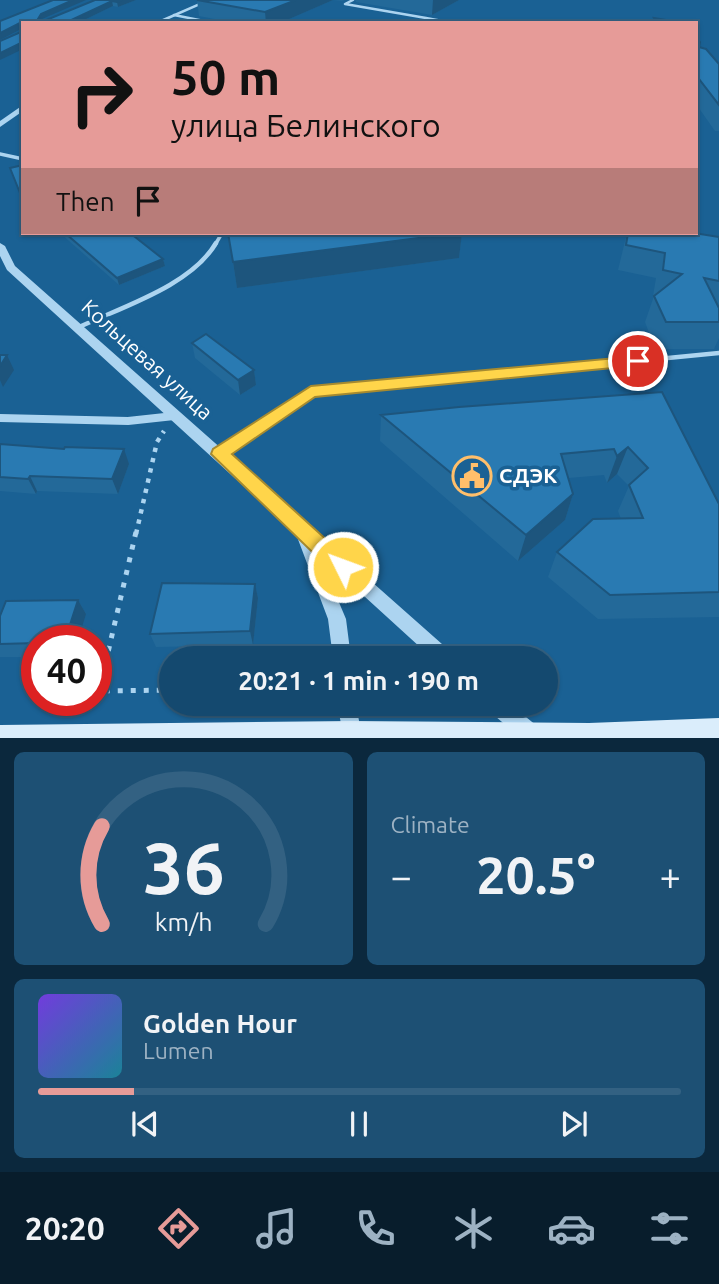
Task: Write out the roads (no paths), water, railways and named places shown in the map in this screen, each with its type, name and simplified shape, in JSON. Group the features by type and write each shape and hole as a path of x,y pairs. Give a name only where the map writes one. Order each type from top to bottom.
{"main road":[{"path":"1,737 351,732 589,736 719,729"}],"street":[{"path":"160,21 210,0"},
{"path":"0,125 21,109"},
{"name":"Кольцевая улица","path":"0,246 11,268 431,646"},
{"path":"0,418 128,421 174,416"},
{"name":"Кольцевая улица","path":"302,531 337,619 340,646"},
{"path":"349,716 351,732"},
{"path":"510,716 530,733"}],"lane":[{"path":"353,0 345,4 442,21"},
{"path":"174,15 205,21"},
{"path":"422,21 426,18"},
{"path":"0,154 21,159"},
{"path":"77,328 178,281 208,257 221,235"},
{"path":"220,454 311,392 719,353"}],"place":[{"name":"СДЭК","path":"472,476"}]}
